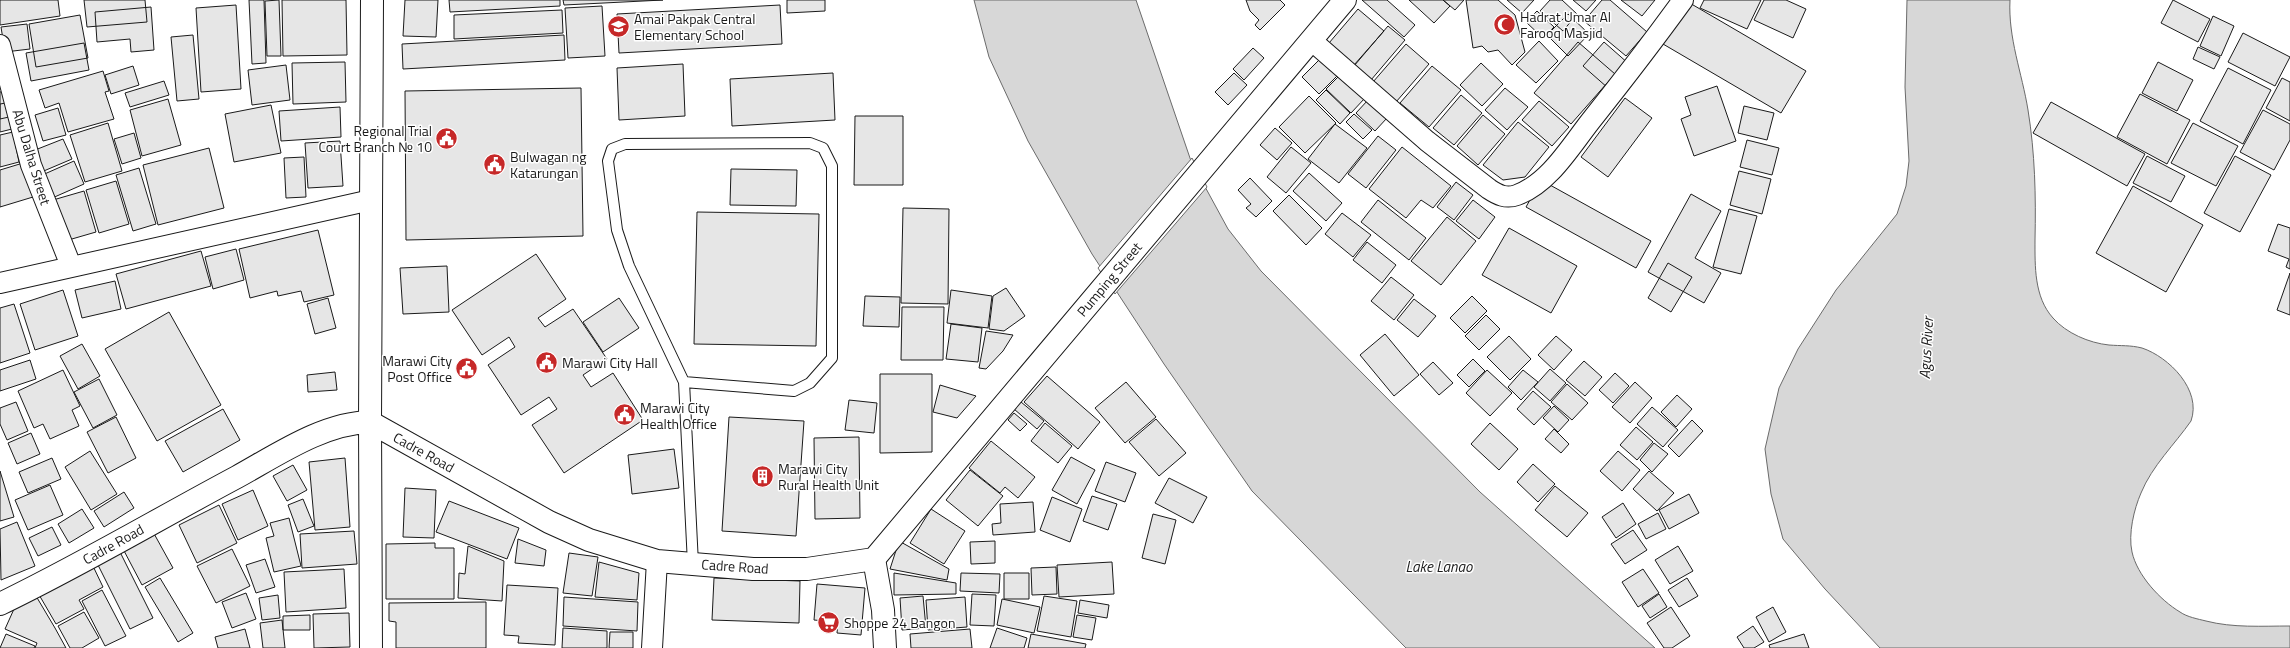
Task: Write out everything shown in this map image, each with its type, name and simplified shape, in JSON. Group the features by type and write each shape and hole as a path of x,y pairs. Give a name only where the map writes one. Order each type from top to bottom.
{"main road":[{"path":"371,648 370,422 372,0"},
{"name":"Pumping Street","path":"874,559 1345,0"},
{"name":"Cadre Road","path":"0,604 284,452 336,428 354,423 370,422 549,522 589,540 658,561 753,569 807,569 874,559"},
{"path":"874,559 883,610 885,648"}],"street":[{"path":"1311,40 1427,142 1499,196 1508,197 1524,192 1546,175 1640,59 1683,0"},
{"name":"Abu Dalha Street","path":"0,45 32,165 71,266"},
{"path":"0,283 371,200"},
{"path":"652,648 658,561"}],"lane":[{"path":"684,382 794,391 810,383 832,358 832,166 823,148 810,143 625,144 612,149 608,160 617,230 629,266 684,382 693,564"}],"water":[{"name":"Lake Lanao","path":"974,0 1136,0 1191,161 1228,229 1261,271 1480,492 1655,648 1406,648 1252,491 1164,364 1092,254 1028,141 989,57"},
{"name":"Agus River","path":"1907,0 2010,0 2013,42 2028,110 2034,158 2036,271 2042,301 2053,318 2071,333 2086,340 2101,344 2142,348 2163,359 2181,376 2192,398 2193,409 2191,421 2151,474 2136,506 2131,530 2131,545 2135,561 2144,578 2165,601 2189,617 2227,625 2290,626 2290,648 1880,648 1825,589 1783,539 1771,494 1765,449 1779,388 1798,349 1836,290 1897,214 1906,186 1909,161 1905,87"}],"pier":[{"path":"1192,158 1207,187 1115,294 1098,268"}],"building":[{"path":"0,0 58,0 60,16 0,25"},
{"path":"84,0 145,0 147,22 87,27"},
{"path":"249,0 264,0 266,63 252,64"},
{"path":"279,0 281,56 267,56 265,1"},
{"path":"282,0 346,0 347,55 283,56"},
{"path":"405,0 438,0 436,37 403,36"},
{"path":"449,0 560,0 560,6 450,12"},
{"path":"563,0 663,0 564,5"},
{"path":"787,0 825,0 825,11 787,13"},
{"path":"1246,0 1280,0 1285,5 1260,30 1255,25 1259,20 1250,11"},
{"path":"1362,0 1387,0 1415,25 1404,37"},
{"path":"1409,0 1443,0 1450,6 1434,23"},
{"path":"1443,0 1464,0 1455,10"},
{"path":"1466,0 1498,0 1515,15 1525,52 1512,65 1498,50 1488,52 1482,46 1473,48"},
{"path":"1507,0 1534,0 1522,13"},
{"path":"1550,0 1562,0 1577,14 1563,31 1540,11"},
{"path":"1573,0 1596,0 1586,11"},
{"path":"1602,0 1610,0 1647,32 1626,56 1584,21"},
{"path":"1621,0 1655,0 1642,16"},
{"path":"1704,0 1761,0 1747,29 1700,8"},
{"path":"1764,0 1786,0 1806,9 1793,38 1754,20"},
{"path":"2173,0 2210,19 2198,42 2161,23"},
{"path":"1688,2 1806,71 1781,113 1663,44"},
{"path":"236,5 241,89 201,92 196,8"},
{"path":"780,5 782,44 619,53 617,14"},
{"path":"602,6 605,56 568,58 565,8"},
{"path":"151,7 154,50 131,52 130,39 97,42 95,12"},
{"path":"1358,9 1384,31 1354,65 1329,43"},
{"path":"562,10 563,33 454,39 454,15"},
{"path":"1537,11 1554,27 1543,38 1526,22"},
{"path":"1568,14 1589,34 1568,56 1547,35"},
{"path":"80,15 88,58 36,67 29,24"},
{"path":"2213,16 2234,26 2221,56 2200,46"},
{"path":"27,24 30,49 5,52 1,27"},
{"path":"1388,26 1405,40 1371,80 1354,66"},
{"path":"2243,33 2290,57 2275,86 2228,62"},
{"path":"193,35 199,99 177,101 171,37"},
{"path":"564,35 565,60 403,69 402,44"},
{"path":"1539,41 1558,61 1536,83 1516,65"},
{"path":"1578,42 1615,74 1571,124 1534,93"},
{"path":"1604,42 1629,64 1608,88 1583,66"},
{"path":"84,43 89,70 31,81 26,53"},
{"path":"1406,44 1429,64 1396,102 1373,82"},
{"path":"2198,47 2220,57 2214,69 2193,59"},
{"path":"1253,48 1264,58 1244,80 1233,69"},
{"path":"1322,57 1339,74 1319,94 1302,77"},
{"path":"345,62 346,102 293,104 292,63"},
{"path":"2158,62 2193,80 2177,111 2142,93"},
{"path":"1481,63 1503,84 1482,106 1460,85"},
{"path":"683,64 685,116 619,120 617,68"},
{"path":"286,65 290,100 252,105 248,70"},
{"path":"133,66 139,85 111,94 105,75"},
{"path":"1432,66 1461,90 1429,127 1400,103"},
{"path":"2228,68 2271,90 2243,144 2200,121"},
{"path":"103,71 109,91 105,92 114,119 68,132 59,103 45,108 39,90"},
{"path":"833,73 835,120 732,126 730,79"},
{"path":"1234,73 1247,85 1228,105 1215,92"},
{"path":"1340,75 1365,98 1351,113 1326,89"},
{"path":"2282,78 2290,82 2290,121 2266,108"},
{"path":"164,81 169,95 130,107 125,93"},
{"path":"1717,86 1736,141 1694,156 1681,119 1691,115 1685,97"},
{"name":"Bulwagan ng Katarungan","path":"581,88 583,236 406,240 405,91"},
{"path":"1505,88 1528,107 1507,130 1485,110"},
{"path":"1326,90 1350,113 1340,124 1316,100"},
{"path":"4,91 9,117 0,119 0,92"},
{"path":"2140,94 2190,120 2167,164 2117,137"},
{"path":"1461,95 1482,113 1454,145 1433,128"},
{"path":"1309,96 1336,123 1305,153 1279,127"},
{"path":"1625,98 1652,118 1608,177 1581,157"},
{"path":"168,99 181,145 142,156 130,110"},
{"path":"1368,100 1387,118 1375,131 1356,113"},
{"path":"1539,101 1569,127 1552,146 1522,120"},
{"path":"2051,102 2145,154 2127,186 2033,133"},
{"path":"6,103 12,129 0,132 0,104"},
{"path":"271,105 281,153 234,162 225,114"},
{"path":"1744,106 1774,113 1767,140 1738,133"},
{"path":"340,107 341,137 281,141 279,111"},
{"path":"58,108 66,135 43,141 35,115"},
{"path":"2263,110 2290,124 2290,140 2274,170 2240,152"},
{"path":"1354,114 1372,130 1363,139 1346,122"},
{"path":"1483,115 1505,134 1478,165 1457,146"},
{"path":"855,116 903,116 903,185 854,185"},
{"path":"1518,122 1549,147 1525,177 1503,180 1483,165"},
{"path":"108,123 122,171 85,182 70,135"},
{"path":"2193,123 2238,146 2216,186 2171,163"},
{"path":"1335,124 1367,148 1339,183 1308,159"},
{"path":"1275,128 1292,143 1277,160 1260,145"},
{"path":"13,132 19,162 0,167 0,135"},
{"path":"134,133 141,158 122,164 114,139"},
{"path":"1378,136 1396,150 1366,188 1348,174"},
{"path":"63,139 72,159 39,173 30,152"},
{"path":"1747,140 1779,148 1772,175 1740,167"},
{"path":"340,141 343,186 308,188 305,143"},
{"path":"1291,147 1311,163 1286,193 1267,177"},
{"path":"1402,147 1451,186 1433,208 1421,200 1406,218 1369,189"},
{"path":"209,148 224,208 158,225 143,165"},
{"path":"2147,156 2185,176 2171,202 2133,183"},
{"path":"2235,156 2271,175 2240,232 2204,213"},
{"path":"304,157 306,197 286,198 284,158"},
{"path":"74,161 84,184 50,199 40,176"},
{"path":"23,163 33,197 0,207 0,170"},
{"path":"139,168 156,224 133,231 116,175"},
{"path":"731,169 797,170 796,206 730,205"},
{"path":"1739,171 1771,179 1762,214 1730,205"},
{"path":"1309,173 1342,203 1326,221 1293,191"},
{"path":"1250,178 1272,201 1256,217 1246,208 1251,204 1238,190"},
{"path":"1541,180 1651,241 1636,268 1526,207"},
{"path":"116,181 129,224 99,233 86,190"},
{"path":"1456,182 1473,195 1454,220 1437,207"},
{"path":"2133,186 2203,225 2166,292 2096,253"},
{"path":"84,191 96,232 65,241 53,200"},
{"path":"1691,194 1721,211 1695,258 1721,273 1704,303 1648,272"},
{"path":"1289,195 1322,228 1306,245 1273,211"},
{"path":"1378,200 1426,238 1409,260 1361,222"},
{"path":"1473,200 1495,217 1479,239 1456,221"},
{"path":"903,208 949,209 948,304 901,303"},
{"path":"1729,209 1757,216 1741,274 1713,267"},
{"path":"697,212 819,214 816,346 694,344"},
{"path":"1342,213 1371,235 1353,257 1325,234"},
{"path":"1447,217 1476,241 1441,285 1411,261"},
{"path":"2278,224 2290,228 2290,269 2286,267 2289,259 2268,251"},
{"path":"1509,228 1577,266 1551,313 1482,275"},
{"path":"318,230 334,295 304,302 301,291 278,296 277,291 250,298 239,249"},
{"path":"1367,242 1396,265 1382,283 1353,260"},
{"path":"236,249 244,280 213,289 205,257"},
{"path":"201,251 211,286 126,309 116,274"},
{"name":"Marawi City Hall","path":"536,254 566,299 538,318 545,327 573,309 607,359 583,375 591,387 613,373 643,420 564,473 532,425 557,409 549,397 521,415 488,365 515,347 509,337 482,355 452,310"},
{"path":"1668,263 1692,277 1671,312 1648,298"},
{"path":"447,266 449,312 403,314 400,268"},
{"path":"2290,273 2290,315 2277,310"},
{"path":"1391,277 1414,295 1394,320 1371,301"},
{"path":"115,281 121,309 82,318 75,290"},
{"path":"1006,288 1025,316 1004,331 989,329 993,296"},
{"path":"63,290 78,336 35,350 20,304"},
{"path":"951,290 992,296 988,328 947,323"},
{"path":"865,296 900,297 899,327 863,326"},
{"path":"1472,296 1487,311 1465,333 1450,318"},
{"path":"328,298 336,328 315,334 307,304"},
{"path":"619,298 639,328 603,352 583,322"},
{"path":"1414,299 1436,316 1418,337 1397,320"},
{"path":"14,304 30,353 0,363 0,308"},
{"path":"902,307 944,307 943,360 901,360"},
{"path":"169,312 221,405 157,441 105,349"},
{"path":"1486,315 1500,329 1479,350 1465,336"},
{"path":"951,324 982,328 978,362 946,359"},
{"path":"986,331 1013,335 1003,351 986,369 979,368"},
{"path":"1385,334 1419,375 1394,396 1360,355"},
{"path":"1509,336 1531,359 1510,380 1487,357"},
{"path":"1556,336 1572,350 1554,370 1538,355"},
{"path":"82,344 100,376 78,389 60,356"},
{"path":"1473,359 1485,371 1469,387 1457,375"},
{"path":"30,360 36,379 0,391 0,370"},
{"path":"1584,361 1602,377 1585,396 1566,380"},
{"path":"1433,362 1453,383 1439,395 1420,374"},
{"path":"1550,369 1566,383 1550,401 1534,387"},
{"path":"63,370 80,406 72,410 79,426 50,439 43,424 34,428 18,391"},
{"path":"1487,370 1512,393 1490,416 1466,393"},
{"path":"1523,370 1538,382 1521,400 1508,387"},
{"path":"335,372 337,390 308,392 307,375"},
{"path":"1615,373 1629,386 1613,403 1599,390"},
{"path":"880,374 932,374 932,452 880,453"},
{"path":"1047,376 1100,422 1078,449 1024,402"},
{"path":"99,379 117,415 93,428 74,392"},
{"path":"1126,382 1156,417 1125,443 1095,408"},
{"path":"1635,382 1652,398 1630,423 1612,407"},
{"path":"1567,384 1588,403 1572,420 1551,402"},
{"path":"940,385 976,396 957,418 933,412"},
{"path":"1533,391 1551,407 1534,425 1517,409"},
{"path":"1677,395 1692,409 1676,427 1661,412"},
{"path":"849,400 877,403 874,433 845,430"},
{"path":"16,402 28,431 7,440 0,424 0,408"},
{"path":"1021,402 1044,421 1037,429 1014,409"},
{"path":"1554,406 1569,420 1558,432 1543,418"},
{"path":"1652,407 1678,430 1663,447 1637,424"},
{"path":"223,409 240,440 183,472 165,441"},
{"path":"1014,413 1027,424 1020,431 1008,420"},
{"path":"116,417 136,458 108,473 87,432"},
{"name":"Marawi City Rural Health Unit","path":"729,417 804,421 796,536 722,531"},
{"path":"1156,419 1186,453 1159,476 1129,442"},
{"path":"1692,420 1703,431 1679,457 1668,446"},
{"path":"1045,423 1072,446 1058,463 1031,441"},
{"path":"1490,423 1518,449 1499,470 1471,444"},
{"path":"1636,427 1653,442 1637,460 1620,445"},
{"path":"1554,429 1569,444 1561,453 1545,439"},
{"path":"31,433 40,454 17,464 8,443"},
{"path":"859,437 860,518 815,519 814,438"},
{"path":"991,441 1035,477 1018,498 1005,487 1000,493 969,468"},
{"path":"1654,443 1668,454 1652,472 1640,460"},
{"path":"674,449 679,488 632,494 628,455"},
{"path":"90,451 117,494 91,510 65,467"},
{"path":"1618,451 1640,470 1622,491 1600,471"},
{"path":"1071,457 1095,470 1077,504 1052,490"},
{"path":"52,458 61,479 28,493 19,472"},
{"path":"345,458 350,527 315,530 309,462"},
{"path":"1106,462 1136,473 1125,502 1095,491"},
{"path":"1533,464 1555,484 1538,502 1517,482"},
{"path":"293,465 307,490 287,501 273,476"},
{"path":"970,470 1003,496 978,526 946,500"},
{"path":"0,471 14,517 0,521"},
{"path":"1649,471 1674,493 1657,511 1633,489"},
{"path":"1169,478 1207,497 1193,523 1155,503"},
{"path":"50,485 63,515 28,530 15,500"},
{"path":"1555,486 1588,513 1567,537 1535,510"},
{"path":"405,488 436,490 434,538 403,537"},
{"path":"253,490 268,526 238,540 222,504"},
{"path":"124,492 134,508 104,527 94,511"},
{"path":"1689,494 1699,513 1669,529 1659,510"},
{"path":"1092,496 1117,504 1108,530 1083,521"},
{"path":"1052,497 1082,509 1070,542 1040,530"},
{"path":"303,499 314,526 298,532 288,505"},
{"path":"449,501 519,528 507,559 436,532"},
{"path":"1033,502 1035,532 993,535 992,524 1001,523 1000,504"},
{"path":"1623,503 1636,524 1616,538 1602,517"},
{"path":"219,505 237,543 197,563 179,525"},
{"path":"82,509 94,528 69,543 58,524"},
{"path":"931,509 965,531 944,564 910,543"},
{"path":"1658,513 1666,529 1646,539 1638,524"},
{"path":"1153,514 1176,520 1165,564 1142,558"},
{"path":"289,518 301,566 274,572 266,538 274,536 270,523"},
{"path":"17,522 35,566 1,580 0,529"},
{"path":"52,527 61,545 38,556 29,538"},
{"path":"152,530 173,568 142,585 122,547"},
{"path":"1633,530 1647,550 1625,564 1611,544"},
{"path":"354,531 357,564 302,568 300,534"},
{"path":"518,539 546,550 544,566 515,563"},
{"path":"899,541 949,569 947,580 890,569"},
{"path":"995,541 995,563 971,564 970,542"},
{"path":"435,543 435,548 454,548 454,599 386,599 386,544"},
{"path":"468,546 504,561 502,601 458,598 459,573 465,574"},
{"path":"1678,546 1693,571 1670,584 1655,560"},
{"path":"232,549 250,586 216,603 197,566"},
{"path":"119,550 153,618 130,629 96,561"},
{"path":"569,553 598,557 592,596 563,593"},
{"path":"265,559 275,587 256,593 246,565"},
{"path":"599,562 639,573 637,600 595,597"},
{"path":"1112,562 1114,594 1059,597 1057,565"},
{"path":"92,564 103,587 79,600 84,609 56,624 38,593"},
{"path":"1056,567 1057,594 1032,595 1031,568"},
{"path":"344,569 346,608 286,612 284,572"},
{"path":"1643,569 1659,593 1638,607 1622,582"},
{"path":"894,573 956,583 956,594 894,595"},
{"path":"961,573 1000,574 999,593 960,591"},
{"path":"1004,573 1029,573 1029,599 1004,599"},
{"path":"160,578 193,633 178,642 145,587"},
{"path":"714,578 800,581 799,623 712,620"},
{"path":"1687,578 1698,596 1679,607 1668,590"},
{"path":"817,584 865,588 861,635 837,633 838,622 814,620"},
{"path":"507,585 558,588 555,645 518,643 519,636 504,635"},
{"path":"102,590 126,636 105,646 82,601"},
{"path":"246,593 256,619 232,628 222,602"},
{"path":"972,594 996,595 994,626 970,625"},
{"path":"1659,594 1667,607 1650,618 1642,606"},
{"path":"278,595 280,618 262,620 259,598"},
{"path":"36,596 66,648 35,648 37,643 5,629 14,609"},
{"path":"923,596 926,628 902,630 900,598"},
{"path":"1044,596 1077,601 1071,637 1037,631"},
{"path":"564,597 638,602 637,631 563,626"},
{"path":"965,597 967,627 928,630 926,600"},
{"path":"1002,599 1040,607 1034,633 997,625"},
{"path":"1080,600 1109,605 1107,618 1078,613"},
{"path":"486,602 486,648 396,648 396,622 389,621 389,603"},
{"path":"1671,607 1690,636 1672,648 1664,648 1647,623"},
{"path":"1773,607 1786,632 1769,642 1756,617"},
{"path":"84,612 99,638 82,648 70,648 58,626"},
{"path":"349,613 350,647 314,648 313,614"},
{"path":"310,615 310,630 283,630 283,616"},
{"path":"1077,615 1096,618 1092,640 1073,637"},
{"path":"282,620 285,648 263,648 260,623"},
{"path":"1753,626 1764,642 1754,648 1744,648 1737,637"},
{"path":"563,628 607,631 607,648 562,648"},
{"path":"997,628 1027,638 1024,648 990,648"},
{"path":"245,629 250,648 218,648 215,637"},
{"path":"970,629 972,648 911,648 910,634"},
{"path":"610,632 633,632 633,648 609,648"},
{"path":"6,634 35,646 34,648 0,648"},
{"path":"1031,634 1086,644 1085,648 1028,648"},
{"path":"1804,634 1809,648 1770,648 1769,645"}],"place":[{"name":"Hadrat Umar Al Farooq Masjid","path":"1504,24"},
{"name":"Amai Pakpak Central Elementary School","path":"618,26"},
{"name":"Regional Trial Court Branch № 10","path":"447,138"},
{"name":"Bulwagan ng Katarungan","path":"494,164"},
{"name":"Marawi City Hall","path":"547,362"},
{"name":"Marawi City Post Office","path":"467,368"},
{"name":"Marawi City Health Office","path":"624,415"},
{"name":"Marawi City Rural Health Unit","path":"763,476"},
{"name":"Shoppe 24 Bangon","path":"828,622"}]}
